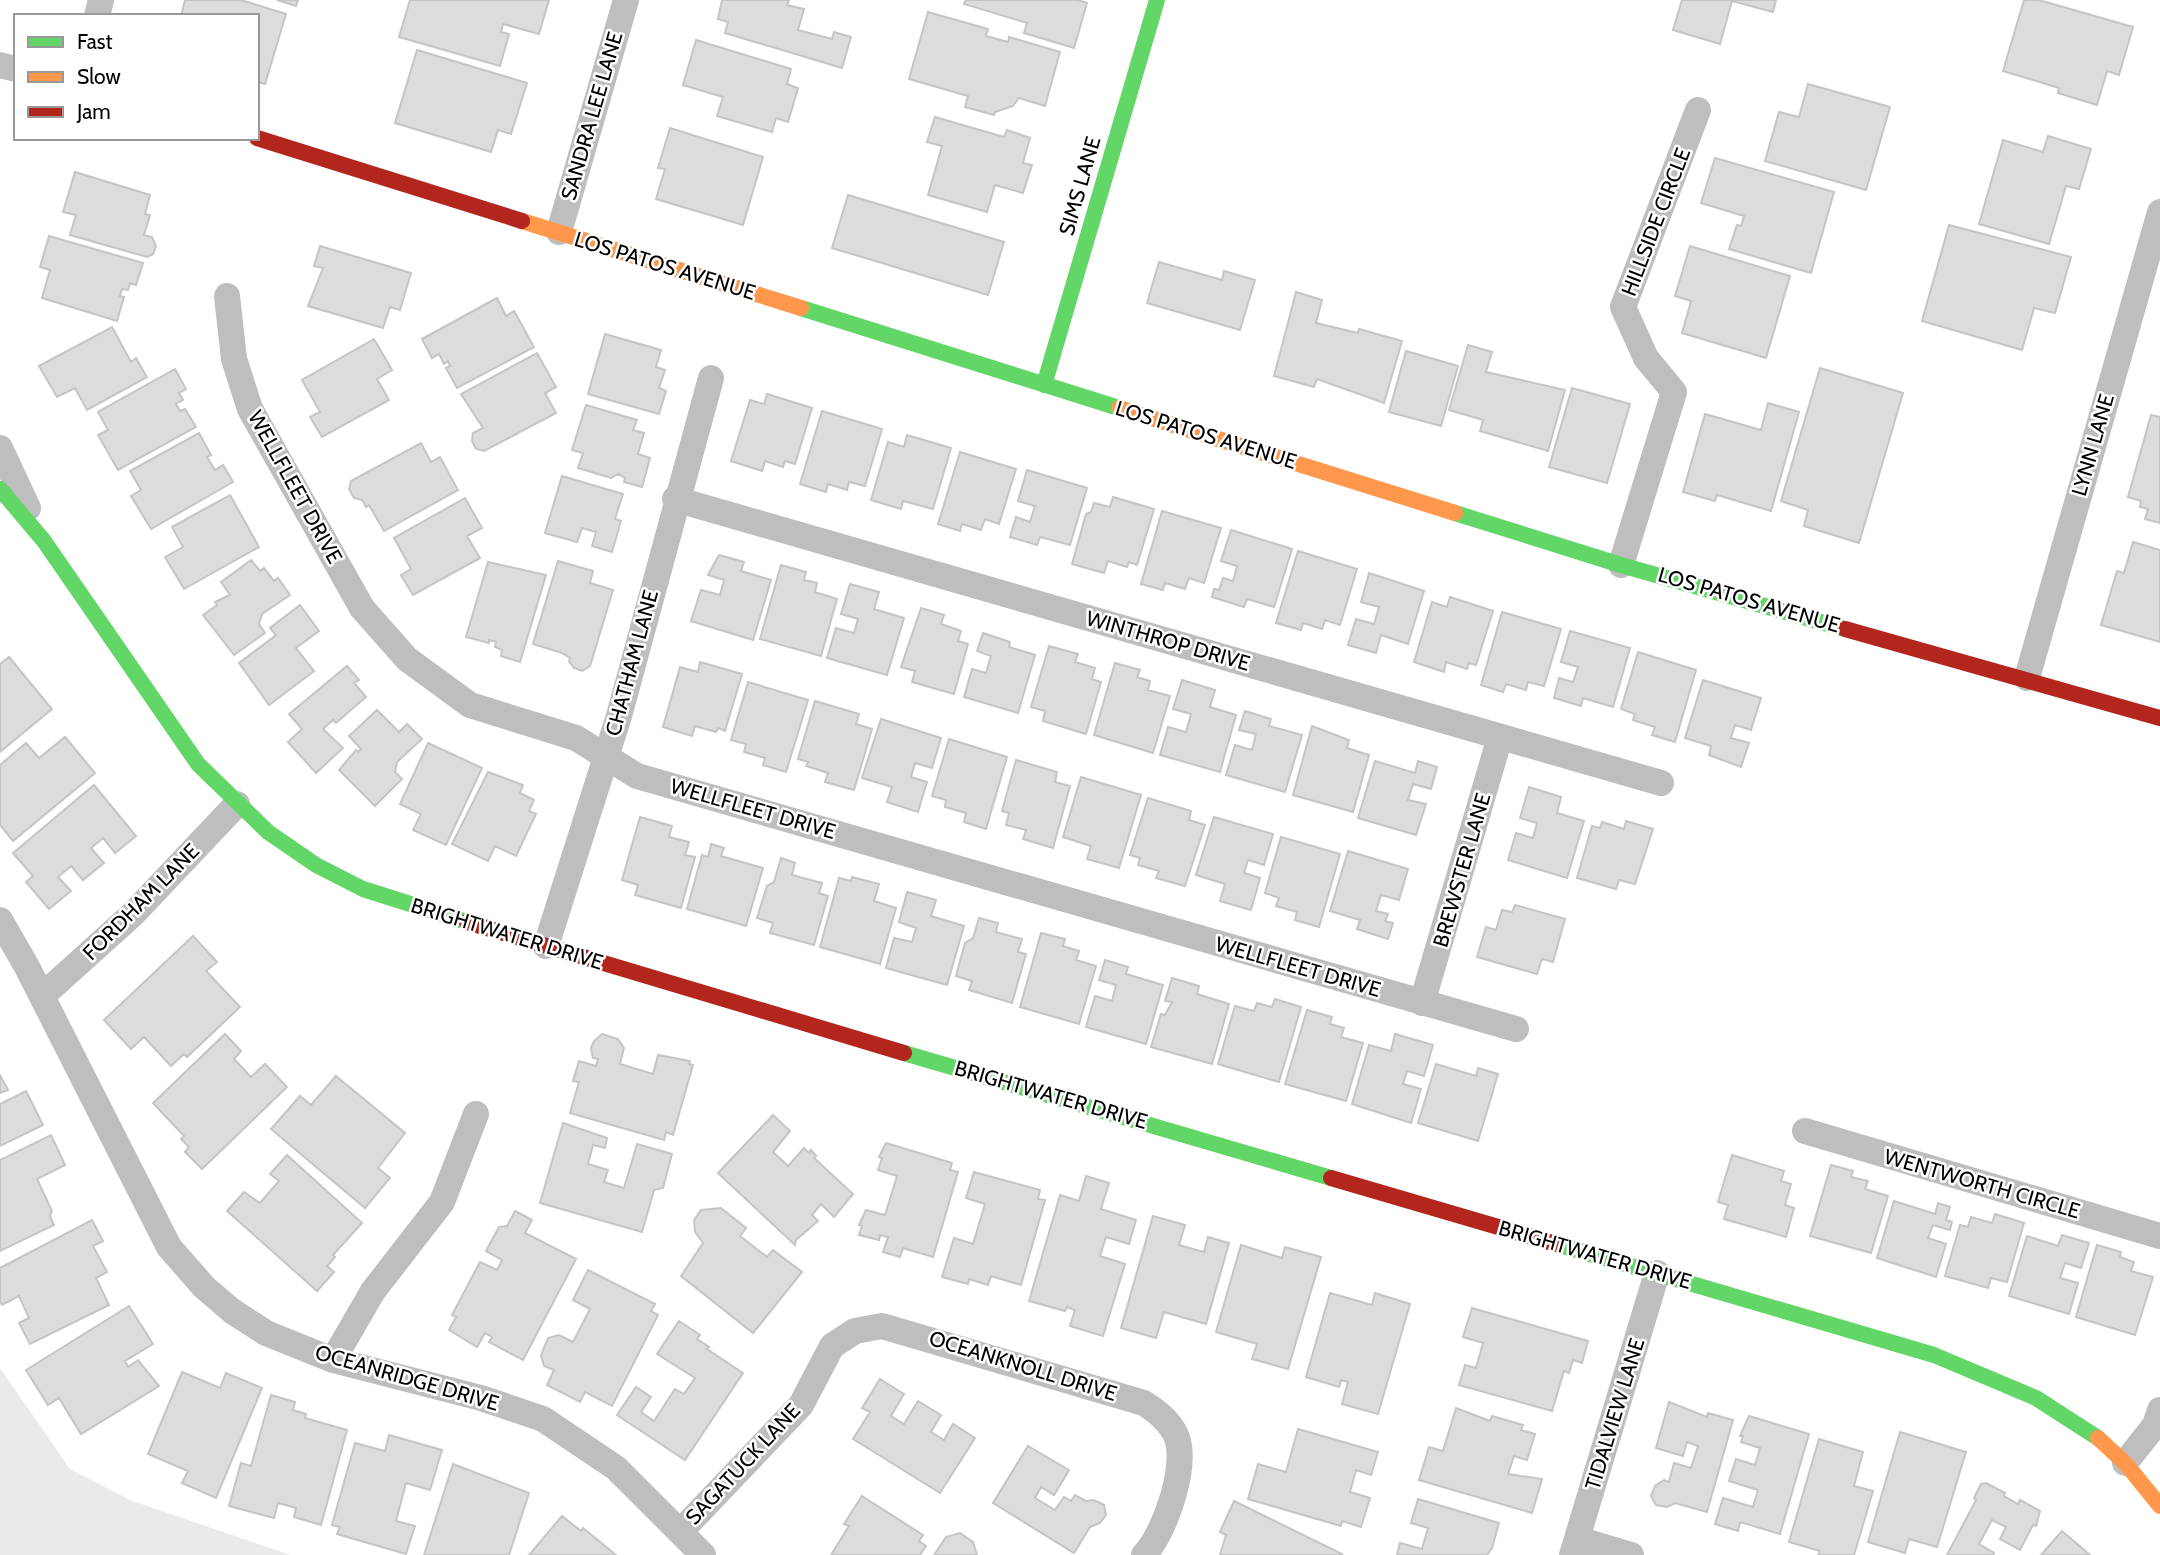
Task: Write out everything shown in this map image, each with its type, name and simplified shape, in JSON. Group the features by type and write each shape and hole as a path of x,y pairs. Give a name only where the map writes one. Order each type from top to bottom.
{"street":[{"name":"SANDRA LEE LANE","path":"559,232 626,0"},
{"name":"SIMS LANE","path":"1044,385 1157,0"},
{"name":"HILLSIDE CIRCLE","path":"1621,565 1674,392 1646,358 1623,307 1698,110"},
{"name":"LOS PATOS AVENUE","path":"259,139 1621,565 2160,718"},
{"name":"LYNN LANE","path":"2026,678 2160,212"},
{"name":"WELLFLEET DRIVE","path":"227,296 234,359 250,408 362,608 407,659 470,705 576,738 605,758 642,777 1516,1029"},
{"name":"CHATHAM LANE","path":"546,946 605,758 711,378"},
{"name":"BRIGHTWATER DRIVE","path":"0,447 44,541"},
{"name":"BRIGHTWATER DRIVE","path":"0,489 44,541 198,764 263,828 316,865 363,889 546,946 1934,1355 1990,1375 2053,1408 2126,1463 2160,1506"},
{"name":"WINTHROP DRIVE","path":"676,499 1661,783"},
{"name":"BREWSTER LANE","path":"1422,1003 1500,737"},
{"name":"FORDHAM LANE","path":"42,996 124,923 237,804"},
{"name":"OCEANRIDGE DRIVE","path":"0,920 42,996 169,1247 204,1287 232,1311 266,1333 333,1360 481,1398 543,1419 616,1468 703,1555"},
{"path":"333,1360 366,1301 442,1202 476,1114"},
{"name":"WENTWORTH CIRCLE","path":"1805,1132 2160,1236"},
{"name":"TIDALVIEW LANE","path":"1575,1547 1657,1273"},
{"name":"OCEANKNOLL DRIVE","path":"855,1331 882,1326 909,1332 1144,1403 1163,1417 1176,1435 1180,1469 1154,1545 1144,1555"},
{"name":"SAGATUCK LANE","path":"680,1532 782,1428 801,1405 832,1346 855,1331"},
{"path":"2126,1463 2155,1425 2160,1410"},
{"path":"1575,1547 1631,1555"}],"shaded area":[{"path":"0,1368 70,1469 130,1500 290,1555 0,1555"}],"building":[{"path":"185,0 241,0 286,14 265,84 259,82 259,14 182,14"},
{"path":"277,0 298,0 296,6"},
{"path":"410,0 549,0 539,34 503,24 501,32 509,34 500,66 399,37"},
{"path":"722,0 789,0 787,5 804,9 798,30 832,39 834,32 851,37 842,68 725,33 728,22 718,19"},
{"path":"966,0 1078,0 1087,3 1074,48 1024,33 1027,23 964,4"},
{"path":"1682,0 1776,0 1773,12 1732,1 1720,44 1673,30"},
{"path":"2024,0 2039,0 2133,27 2119,75 2107,71 2097,105 2058,93 2059,88 2003,71"},
{"path":"928,12 988,29 986,36 1008,42 1009,37 1060,52 1045,106 1019,98 1013,106 995,112 994,115 965,107 968,96 909,79"},
{"path":"696,40 791,69 787,84 798,88 788,122 776,118 772,132 717,116 723,97 683,85"},
{"path":"417,50 527,83 511,134 498,130 491,152 395,123"},
{"path":"1808,84 1890,107 1866,190 1765,161 1779,112 1799,117"},
{"path":"935,117 1004,137 1007,130 1030,138 1023,163 1032,165 1023,193 995,185 987,212 928,195 942,146 927,142"},
{"path":"670,128 763,157 743,225 656,199 665,169 658,168"},
{"path":"2048,136 2091,149 2079,189 2066,186 2049,244 1979,224 2003,140 2043,152"},
{"path":"1715,158 1834,192 1811,273 1729,249 1737,225 1741,226 1744,216 1701,203"},
{"path":"75,172 150,195 145,214 150,215 144,235 152,237 156,246 153,254 147,257 70,235 76,215 63,212"},
{"path":"848,195 1004,242 988,295 832,248"},
{"path":"1949,225 2071,257 2055,313 2034,308 2022,350 1922,321"},
{"path":"49,236 143,263 136,285 130,283 128,290 122,289 120,296 124,297 117,321 42,298 50,270 40,267"},
{"path":"320,246 411,273 400,310 390,307 383,328 308,306 323,268 314,266"},
{"path":"1690,246 1790,276 1766,358 1682,333 1691,301 1675,296"},
{"path":"1159,262 1222,280 1224,271 1255,280 1240,330 1147,303"},
{"path":"1296,292 1322,300 1316,323 1358,333 1359,329 1402,341 1384,403 1317,379 1314,387 1274,376"},
{"path":"497,298 506,316 514,311 534,347 457,388 446,368 450,366 448,361 444,364 439,354 432,358 422,339"},
{"path":"112,327 131,362 136,358 147,377 87,410 75,388 57,397 39,366"},
{"path":"605,334 661,350 656,367 665,370 659,388 666,391 659,414 588,394"},
{"path":"374,339 392,370 377,379 389,400 322,437 310,417 320,412 302,380"},
{"path":"1468,345 1492,352 1486,372 1565,390 1548,451 1480,431 1483,420 1449,410"},
{"path":"1406,351 1458,366 1441,426 1389,412"},
{"path":"537,353 556,387 545,393 556,413 484,451 476,449 472,441 473,433 483,428 461,394"},
{"path":"1820,368 1903,393 1859,543 1804,526 1808,510 1781,501"},
{"path":"175,369 186,389 179,393 183,400 176,404 180,411 185,409 196,427 118,470 98,435 108,430 98,412"},
{"path":"1572,388 1630,404 1607,483 1549,467"},
{"path":"767,394 812,408 795,464 785,461 783,467 765,461 762,471 731,461 750,400 764,404"},
{"path":"1768,403 1799,412 1771,511 1717,495 1715,501 1683,492 1705,414 1761,430"},
{"path":"586,405 637,420 633,430 644,433 638,454 650,458 642,487 624,482 625,478 618,474 611,478 578,468 583,453 572,450"},
{"path":"822,411 882,429 865,486 849,482 847,490 828,484 826,492 800,484"},
{"path":"2151,415 2160,417 2160,523 2145,519 2148,509 2140,507 2141,501 2128,497"},
{"path":"199,433 211,455 207,457 215,470 223,465 233,482 151,529 131,496 141,490 130,471"},
{"path":"907,435 951,448 933,509 903,501 901,509 871,500 888,442 904,447"},
{"path":"421,443 431,462 440,457 458,490 384,531 369,505 366,507 362,500 354,498 349,489 351,481"},
{"path":"960,452 1016,469 999,524 985,519 981,530 962,524 960,531 938,524"},
{"path":"1027,470 1087,488 1070,545 1040,537 1037,545 1010,537 1016,517 1030,522 1035,506 1018,501"},
{"path":"562,476 623,494 615,519 621,521 612,552 592,546 596,532 582,528 577,542 545,533"},
{"path":"230,495 259,547 184,589 165,557 183,547 172,527"},
{"path":"1113,497 1154,509 1137,565 1129,562 1127,567 1108,561 1104,573 1072,564 1086,514 1091,512 1094,503 1110,507"},
{"path":"465,498 482,528 467,536 480,558 413,595 401,575 411,569 394,538"},
{"path":"1162,511 1221,528 1204,583 1189,578 1185,589 1165,583 1163,590 1141,584"},
{"path":"1231,530 1292,549 1274,607 1247,599 1244,607 1212,597 1214,589 1219,590 1223,578 1233,581 1237,566 1221,561"},
{"path":"2133,542 2160,550 2160,642 2101,625 2117,571 2124,573"},
{"path":"1298,551 1357,569 1340,625 1325,620 1322,629 1303,623 1301,630 1276,623"},
{"path":"719,555 744,562 741,571 771,580 753,640 691,621 701,590 720,595 724,580 708,575"},
{"path":"251,560 260,571 264,568 274,581 278,578 290,595 262,614 259,624 265,633 234,655 203,615 217,605 215,602 230,595 221,582"},
{"path":"558,561 593,571 590,583 613,590 590,666 582,671 574,668 570,658 562,653 533,644"},
{"path":"488,562 546,575 520,662 501,656 502,650 495,647 496,642 489,640 489,643 466,637"},
{"path":"781,565 806,572 804,580 817,583 815,592 837,599 821,656 760,639"},
{"path":"1369,573 1424,591 1408,644 1381,635 1376,653 1348,645 1356,619 1374,624 1379,607 1361,602"},
{"path":"850,584 879,592 874,609 904,618 887,675 827,658 836,628 854,633 858,619 841,614"},
{"path":"1450,597 1493,611 1476,665 1469,663 1467,669 1446,662 1444,672 1414,662 1432,602 1447,607"},
{"path":"300,605 319,631 296,648 314,671 269,705 239,663 276,635 270,628"},
{"path":"921,608 944,615 941,624 961,631 958,641 968,644 954,694 912,682 915,671 901,667"},
{"path":"1502,612 1561,629 1544,686 1528,682 1526,690 1506,684 1503,692 1481,685"},
{"path":"1570,631 1630,648 1613,707 1583,698 1581,706 1554,698 1559,678 1573,682 1578,667 1561,662"},
{"path":"983,633 1010,642 1009,647 1035,655 1018,713 964,697 972,669 986,673 991,656 977,651"},
{"path":"1049,646 1078,654 1075,662 1095,668 1092,679 1101,682 1086,734 1043,721 1045,711 1031,707"},
{"path":"1638,652 1696,670 1675,742 1652,735 1655,727 1633,720 1635,714 1621,709"},
{"path":"9,657 52,709 0,752 0,664"},
{"path":"700,662 742,674 725,731 718,728 716,732 695,726 692,736 663,727 680,667 698,672"},
{"path":"1115,663 1140,670 1137,677 1150,681 1148,690 1170,696 1153,753 1094,735"},
{"path":"347,666 359,680 354,683 366,697 336,723 333,720 323,729 343,748 316,773 288,742 302,729 289,714"},
{"path":"1182,680 1215,690 1210,707 1236,715 1220,772 1160,755 1168,727 1186,732 1191,714 1173,709"},
{"path":"1703,680 1761,698 1751,730 1735,725 1731,738 1749,743 1741,767 1709,755 1711,746 1685,738"},
{"path":"748,682 808,700 786,772 763,765 765,758 744,752 746,744 731,740"},
{"path":"815,701 859,714 856,724 872,729 854,790 825,782 828,773 806,766 808,762 798,759"},
{"path":"377,710 399,732 407,724 422,739 397,762 395,772 402,779 375,806 339,770 356,750 358,752 361,749 349,736"},
{"path":"1245,711 1271,719 1269,726 1302,735 1285,792 1226,775 1235,745 1252,750 1256,734 1239,730"},
{"path":"881,719 941,738 932,768 915,763 911,777 927,782 918,812 887,802 892,787 862,778"},
{"path":"1312,726 1349,740 1347,748 1369,755 1353,812 1293,795"},
{"path":"65,737 95,773 13,841 0,825 0,765 26,743 39,758"},
{"path":"949,739 1007,757 986,829 964,822 966,813 945,807 946,800 932,796"},
{"path":"428,743 482,768 446,845 413,830 421,814 400,804"},
{"path":"1016,760 1057,772 1055,782 1070,786 1053,848 1023,839 1026,830 1006,825 1009,813 1002,811"},
{"path":"1375,761 1415,773 1418,761 1437,767 1431,789 1413,784 1408,800 1426,804 1416,835 1358,818"},
{"path":"488,772 523,785 520,793 534,800 529,811 536,814 516,856 495,846 488,861 452,844"},
{"path":"1081,777 1141,795 1119,868 1087,859 1091,846 1063,837"},
{"path":"94,785 136,836 115,853 103,838 91,848 104,863 83,880 71,866 58,877 71,891 49,909 26,882 33,876 13,853"},
{"path":"1529,787 1561,797 1557,813 1584,821 1567,878 1508,860 1516,833 1533,838 1537,823 1520,818"},
{"path":"1148,798 1191,811 1189,820 1205,825 1185,886 1156,878 1159,871 1138,865 1140,858 1130,855"},
{"path":"640,817 672,826 669,837 689,842 685,855 695,857 681,908 635,895 638,885 622,880"},
{"path":"1214,817 1273,834 1264,865 1248,860 1244,873 1260,878 1251,910 1220,901 1225,884 1196,875"},
{"path":"1626,821 1653,829 1635,884 1619,880 1616,889 1577,878 1592,826 1600,828 1602,822 1624,829"},
{"path":"1281,837 1340,854 1319,927 1295,920 1297,912 1276,906 1279,898 1265,893"},
{"path":"711,844 724,848 721,856 763,868 746,926 687,909 702,855 708,857"},
{"path":"1348,851 1408,869 1399,900 1381,895 1376,911 1388,914 1385,921 1393,923 1388,939 1357,929 1360,920 1330,911"},
{"path":"781,858 795,863 792,875 822,883 819,893 828,896 814,945 770,933 773,923 757,918 767,886 774,882"},
{"path":"852,877 879,884 874,901 896,908 880,964 820,947 839,878 851,881"},
{"path":"907,892 936,900 931,916 964,926 947,985 886,968 894,938 912,942 916,928 899,922"},
{"path":"1515,905 1565,919 1553,962 1542,959 1537,974 1477,957 1486,927 1496,930 1502,910 1512,912"},
{"path":"979,918 998,923 996,932 1022,939 1018,952 1026,954 1012,1003 969,990 972,981 956,976 965,943 973,938"},
{"path":"1041,933 1065,939 1063,946 1079,951 1076,960 1096,966 1079,1024 1020,1007"},
{"path":"193,936 217,962 206,971 240,1007 187,1057 184,1054 171,1066 144,1037 131,1049 104,1020"},
{"path":"1105,960 1128,967 1126,974 1163,985 1146,1044 1086,1027 1095,996 1112,1001 1116,985 1099,980"},
{"path":"1172,978 1199,986 1197,994 1229,1004 1212,1064 1151,1047 1161,1014 1165,1015 1172,1002 1165,1001"},
{"path":"1275,999 1301,1007 1279,1082 1218,1064 1235,1006 1254,1011 1257,1003 1272,1007"},
{"path":"1307,1010 1332,1017 1330,1024 1344,1028 1341,1037 1363,1043 1346,1101 1285,1084"},
{"path":"225,1034 241,1051 234,1059 251,1077 265,1064 287,1087 202,1169 185,1152 189,1147 181,1139 184,1136 153,1103"},
{"path":"602,1034 618,1039 624,1048 620,1064 653,1074 658,1055 690,1061 689,1064 693,1065 673,1135 666,1132 664,1140 570,1113 579,1082 573,1081 579,1061 596,1066 598,1059 593,1058 591,1048"},
{"path":"1395,1034 1433,1045 1424,1076 1407,1071 1403,1084 1421,1089 1411,1123 1352,1104 1369,1045 1391,1051"},
{"path":"1436,1064 1476,1076 1478,1068 1498,1074 1478,1141 1418,1123"},
{"path":"0,1075 8,1090 0,1093"},
{"path":"336,1076 405,1133 378,1168 390,1178 365,1208 271,1129 300,1096 311,1105"},
{"path":"26,1091 43,1125 0,1146 0,1104"},
{"path":"773,1115 790,1131 773,1152 788,1166 804,1148 809,1153 811,1150 816,1156 814,1158 853,1194 834,1217 821,1204 812,1215 818,1221 796,1240 795,1245 718,1173"},
{"path":"563,1123 607,1138 605,1148 593,1145 588,1164 608,1170 604,1182 624,1188 637,1144 672,1154 663,1188 654,1190 642,1232 540,1203"},
{"path":"51,1135 65,1165 37,1179 52,1211 50,1216 54,1225 0,1251 0,1160"},
{"path":"886,1143 952,1163 950,1170 958,1172 933,1257 903,1248 900,1257 883,1252 888,1237 880,1235 879,1240 859,1235 862,1226 859,1225 866,1210 885,1215 897,1176 878,1170 882,1158 879,1157"},
{"path":"287,1155 362,1223 333,1255 335,1257 327,1266 334,1272 317,1291 227,1211 244,1192 260,1203 279,1181 270,1174"},
{"path":"1732,1155 1784,1171 1781,1181 1791,1184 1785,1205 1794,1208 1786,1237 1724,1219 1728,1205 1718,1202"},
{"path":"1831,1165 1853,1171 1851,1177 1868,1181 1865,1189 1888,1196 1871,1253 1810,1236"},
{"path":"974,1172 1040,1190 1038,1199 1045,1200 1021,1285 991,1276 988,1285 969,1279 968,1284 942,1277 954,1238 973,1244 985,1204 966,1198"},
{"path":"1086,1176 1109,1183 1101,1209 1136,1220 1129,1244 1106,1237 1100,1256 1125,1264 1103,1336 1070,1326 1075,1310 1067,1307 1065,1311 1029,1301 1060,1195 1079,1201"},
{"path":"1894,1201 1935,1214 1938,1203 1950,1207 1946,1220 1952,1222 1950,1230 1933,1225 1928,1238 1946,1244 1936,1277 1877,1258"},
{"path":"721,1208 746,1228 740,1236 767,1257 773,1250 802,1272 753,1333 681,1276 703,1243 695,1232 694,1220 701,1210"},
{"path":"515,1211 532,1220 525,1233 576,1259 523,1360 489,1342 492,1337 485,1333 477,1347 449,1330 456,1317 452,1315 480,1262 497,1270 502,1260 486,1251 499,1227 507,1226"},
{"path":"1995,1214 2024,1223 2007,1282 1991,1278 1988,1288 1945,1276 1960,1225 1968,1227 1971,1217 1992,1223"},
{"path":"1153,1216 1185,1225 1179,1245 1204,1252 1208,1237 1229,1243 1206,1324 1164,1312 1156,1338 1121,1328"},
{"path":"92,1220 103,1241 93,1246 107,1272 96,1278 109,1305 30,1344 19,1323 29,1318 19,1296 2,1305 0,1301 0,1268"},
{"path":"2062,1235 2089,1243 2081,1268 2065,1263 2060,1278 2078,1283 2069,1314 2009,1296 2027,1236 2058,1246"},
{"path":"1241,1245 1282,1258 1285,1247 1321,1257 1288,1369 1252,1359 1257,1344 1216,1332"},
{"path":"2097,1245 2121,1252 2120,1257 2134,1262 2131,1271 2153,1277 2135,1335 2076,1317"},
{"path":"588,1270 655,1304 651,1311 658,1315 612,1406 585,1392 580,1402 547,1385 554,1370 544,1366 541,1355 548,1338 559,1335 573,1342 590,1309 573,1300"},
{"path":"1330,1293 1372,1305 1375,1293 1410,1304 1378,1414 1342,1404 1348,1382 1341,1380 1339,1387 1306,1377"},
{"path":"129,1306 153,1344 125,1361 128,1367 138,1360 159,1386 81,1434 59,1398 48,1405 26,1370"},
{"path":"1472,1308 1588,1341 1582,1363 1573,1360 1569,1373 1564,1371 1552,1411 1459,1385 1465,1365 1476,1368 1483,1343 1463,1337"},
{"path":"679,1321 700,1335 697,1339 709,1347 707,1349 743,1373 685,1460 617,1415 636,1387 651,1397 641,1412 654,1421 675,1389 684,1394 695,1378 657,1354"},
{"path":"182,1372 220,1388 226,1373 262,1388 216,1498 182,1483 188,1471 148,1454"},
{"path":"880,1379 904,1394 891,1416 904,1424 918,1401 941,1415 931,1432 944,1440 953,1424 975,1438 940,1493 853,1439 870,1412 862,1408"},
{"path":"271,1395 295,1402 293,1410 306,1414 305,1418 347,1430 321,1525 294,1517 296,1508 278,1503 274,1518 229,1506 241,1463 251,1466"},
{"path":"1669,1402 1707,1417 1708,1413 1733,1420 1707,1512 1675,1503 1667,1507 1656,1505 1651,1496 1655,1486 1664,1480 1669,1482 1674,1463 1691,1468 1698,1446 1687,1442 1683,1456 1656,1448"},
{"path":"1456,1408 1490,1421 1492,1416 1523,1425 1521,1430 1535,1434 1527,1460 1514,1456 1508,1474 1542,1479 1532,1513 1419,1480 1429,1447 1443,1451"},
{"path":"1749,1416 1809,1434 1780,1534 1740,1522 1738,1531 1715,1524 1723,1498 1753,1507 1758,1490 1729,1481 1736,1459 1755,1465 1760,1448 1741,1442 1743,1436 1740,1436"},
{"path":"1298,1429 1378,1452 1371,1475 1356,1470 1350,1492 1370,1498 1361,1527 1342,1521 1341,1526 1248,1499 1258,1464 1286,1472"},
{"path":"1900,1432 1966,1452 1937,1547 1909,1539 1905,1553 1868,1542"},
{"path":"389,1435 442,1450 430,1490 406,1483 396,1521 415,1526 406,1554 337,1534 340,1527 332,1525 355,1443 385,1451"},
{"path":"1819,1439 1863,1452 1854,1486 1873,1491 1854,1555 1818,1555 1820,1551 1789,1542"},
{"path":"1028,1446 1069,1470 1054,1495 1041,1487 1035,1498 1055,1510 1064,1497 1071,1501 1075,1495 1104,1505 1106,1515 1100,1523 1090,1527 1074,1553 993,1503"},
{"path":"453,1464 529,1493 509,1555 424,1555"},
{"path":"1986,1483 2018,1504 2020,1500 2040,1511 2036,1526 2033,1525 2020,1550 2000,1539 2006,1527 1992,1520 1979,1544 1994,1553 1993,1555 1947,1555 1976,1500 1974,1498 1981,1484"},
{"path":"862,1496 923,1535 919,1541 926,1546 920,1555 831,1555 849,1526 844,1524"},
{"path":"1418,1499 1499,1523 1492,1548 1487,1555 1397,1555 1400,1543 1422,1549 1428,1528 1411,1523"},
{"path":"1234,1501 1342,1554 1220,1555 1226,1535 1220,1532"},
{"path":"562,1516 581,1531 583,1528 616,1555 529,1555"},
{"path":"2062,1531 2090,1555 2041,1555"},
{"path":"960,1533 973,1542 977,1555 934,1555 946,1537"}],"traffic: fast":[{"path":"1044,385 1157,0"},
{"path":"801,308 1119,408"},
{"path":"0,489 44,541 198,764 268,832 316,865 363,889 467,922"},
{"path":"1455,513 1621,565 1845,629"},
{"path":"904,1053 1331,1178"},
{"path":"1556,1244 1934,1355 2036,1398 2098,1438"}],"traffic: slow":[{"path":"522,221 801,308"},
{"path":"1119,408 1455,513"},
{"path":"2098,1438 2126,1464 2160,1506"}],"traffic: jam":[{"path":"259,139 522,221"},
{"path":"1845,629 2160,718"},
{"path":"467,922 904,1053"},
{"path":"1331,1178 1556,1244"}]}
